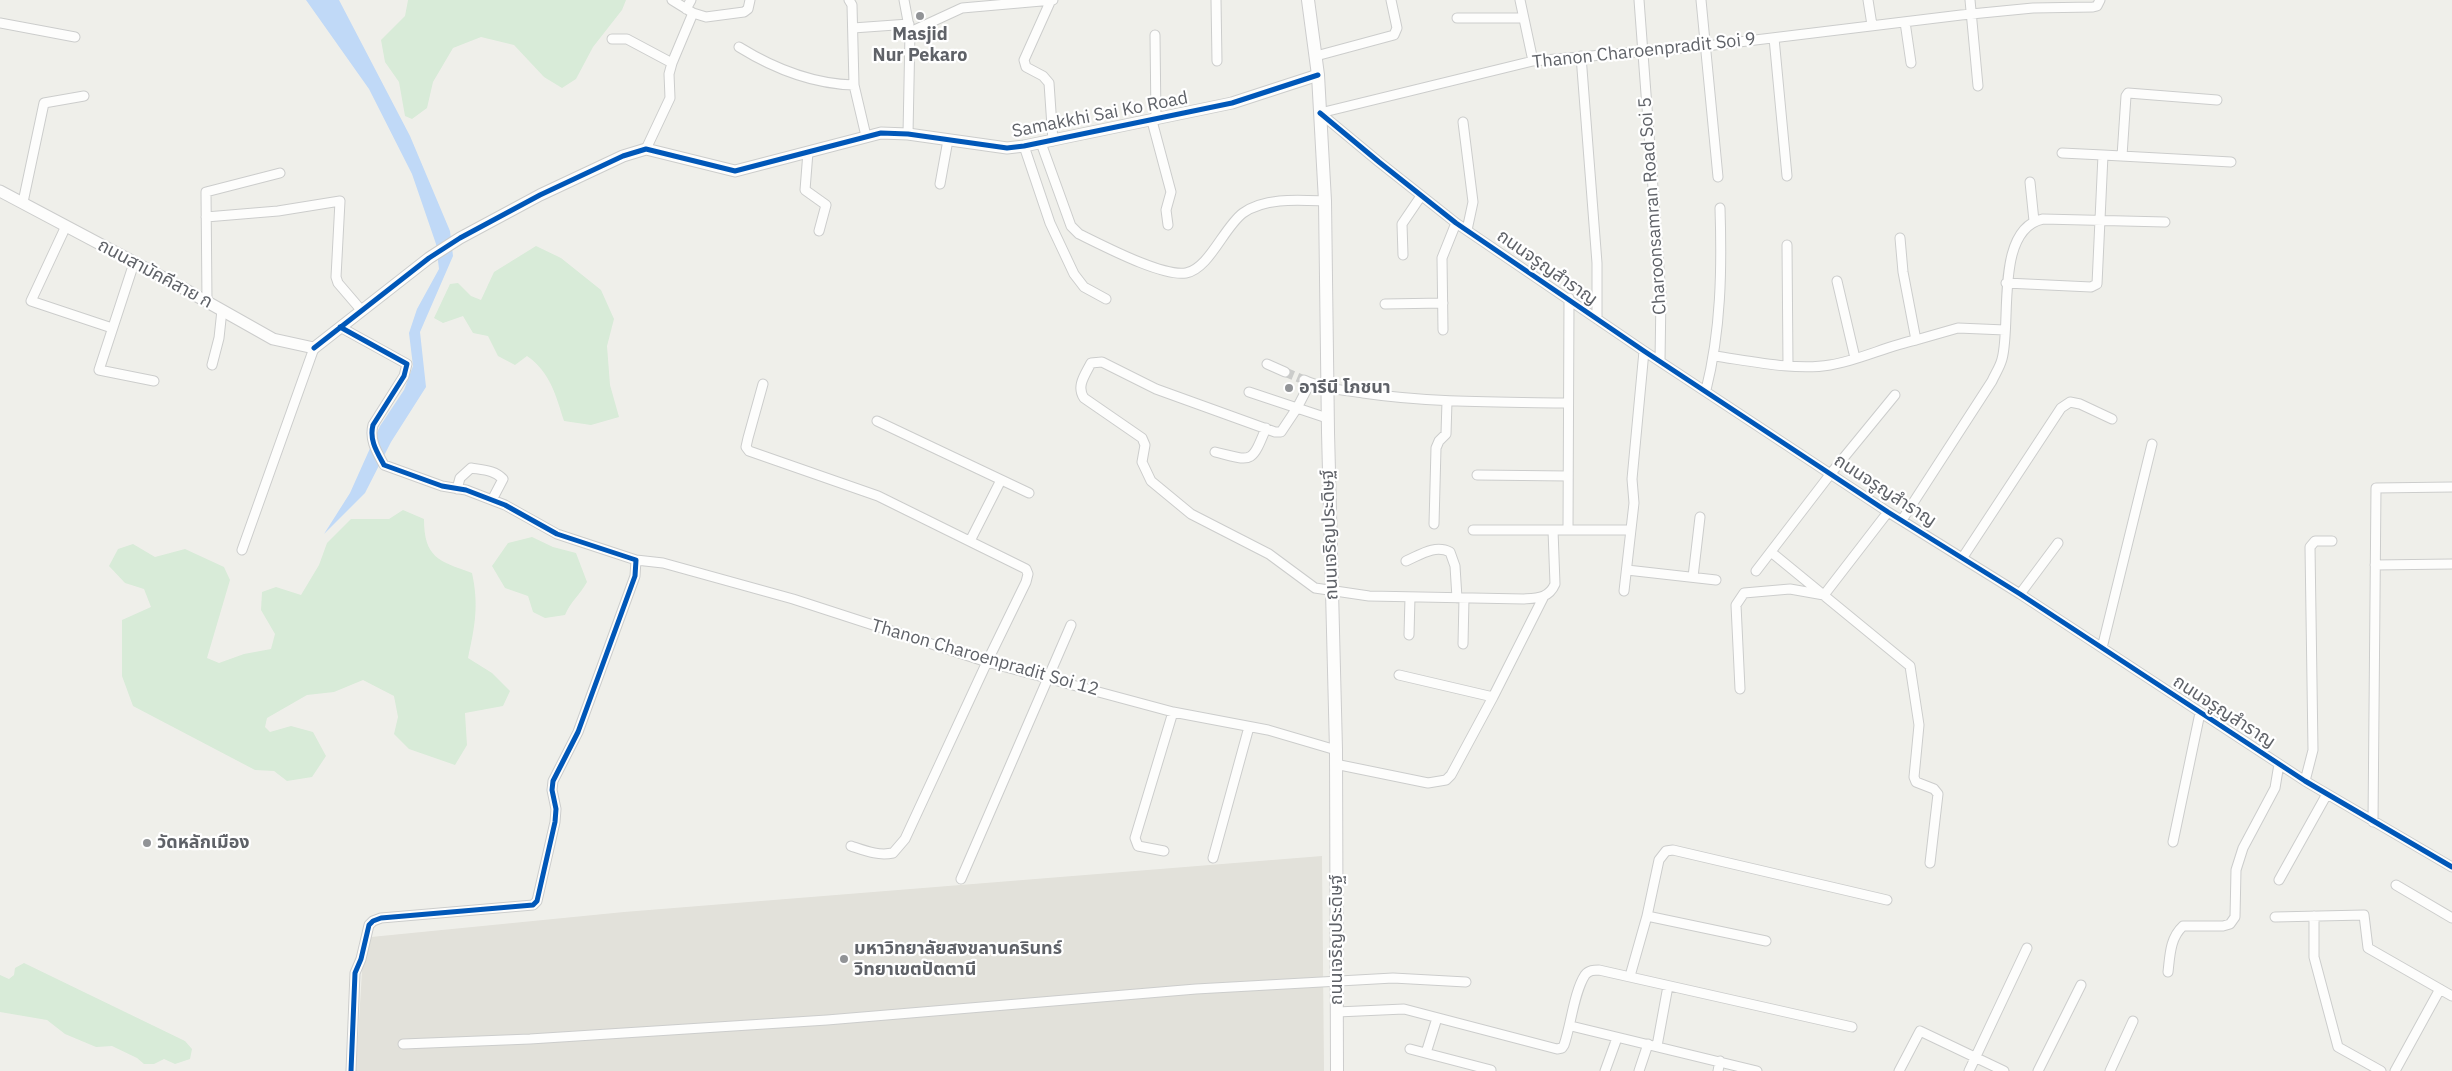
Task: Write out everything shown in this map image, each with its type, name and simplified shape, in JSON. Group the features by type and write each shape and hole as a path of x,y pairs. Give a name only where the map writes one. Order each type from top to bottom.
{"main road":[{"name":"ถนนเจริญประดิษฐ์","path":"1308,0 1318,75 1325,201 1327,389 1336,750 1337,1071"}],"street":[{"path":"672,0 690,11 706,17 744,12 748,9 750,0"},
{"path":"242,550 314,348 430,258 460,238 549,191 623,156 646,149 670,98 669,74 690,11 691,0"},
{"path":"850,0 852,5 854,85 866,136"},
{"path":"904,0 909,28 908,134"},
{"path":"853,28 909,28 962,8 1052,0"},
{"path":"1052,0 1024,60 1026,67 1043,76 1049,83 1053,141"},
{"path":"1216,0 1216,61"},
{"path":"1316,56 1394,35 1397,28 1391,0"},
{"path":"1520,0 1533,61"},
{"name":"Charoonsamran Road Soi 5","path":"1639,0 1660,285 1660,361"},
{"path":"1701,0 1718,177"},
{"path":"1868,0 1872,25"},
{"path":"1970,0 1978,86"},
{"name":"Thanon Charoenpradit Soi 9","path":"1320,113 1533,61 1706,46 1971,14 2033,4 2093,7 2098,6 2100,0"},
{"path":"1456,18 1523,18"},
{"path":"1905,22 1911,63"},
{"path":"0,23 75,37"},
{"path":"1155,35 1154,120 1170,192 1166,210 1168,225"},
{"path":"1774,38 1787,176"},
{"path":"612,39 627,39 672,62"},
{"path":"739,47 759,59 818,81 831,85 854,85"},
{"path":"1581,56 1597,263 1597,319"},
{"name":"Samakkhi Sai Ko Road","path":"646,149 735,171 881,133 908,134 1007,148 1053,141 1232,103 1318,75"},
{"path":"2122,156 2126,96 2128,93 2217,100"},
{"path":"23,202 44,103 84,96"},
{"name":"ถนนจรูญสำราญ","path":"1320,113 1456,222 1660,361 1832,472 1888,512 2020,594 2305,781 2452,867"},
{"path":"1463,122 1472,202 1467,230"},
{"path":"940,184 948,140"},
{"path":"1041,143 1066,217 1075,230 1079,234 1165,271 1188,273 1200,266 1243,213 1260,205 1293,200 1325,201"},
{"path":"1024,146 1050,223 1074,274 1084,287 1106,299"},
{"path":"808,152 805,190 826,205 819,231"},
{"path":"2062,153 2231,162"},
{"path":"2006,283 2091,287 2097,284 2103,155"},
{"path":"207,301 206,192 280,173"},
{"path":"2030,182 2034,221"},
{"name":"ถนนสามัคคีสาย ก","path":"0,191 207,301 273,339 314,348"},
{"path":"1403,256 1402,224 1422,196"},
{"path":"206,217 278,211 340,201 336,277 338,283 362,311"},
{"path":"1706,390 1715,356 1722,278 1720,208"},
{"path":"1902,520 1992,381 2002,360 2006,330 2006,283 2012,254 2020,237 2034,221 2043,219 2165,222"},
{"path":"1443,330 1442,258 1456,222"},
{"path":"66,226 31,301 112,328"},
{"path":"1900,238 1902,272 1916,340"},
{"path":"1787,245 1788,365"},
{"path":"134,263 98,370 154,381"},
{"path":"1837,282 1855,358"},
{"path":"1568,530 1569,298"},
{"path":"1385,304 1443,303"},
{"path":"212,364 219,338 222,310"},
{"name":"Thanon Charoenpradit Soi 12","path":"340,326 407,364 404,376 372,426 371,439 384,465 442,486 466,490 492,500 557,534 636,560 663,563 793,599 987,662 1173,712 1268,730 1336,750"},
{"path":"1715,356 1788,365 1818,366 1855,358 1958,328 2006,330"},
{"path":"1624,591 1632,530 1634,503 1632,479 1644,350"},
{"path":"1542,598 1369,596 1332,592 1308,584 1269,554 1191,514 1151,481 1142,462 1145,445 1142,438 1084,398 1080,392 1080,385 1091,363 1102,362 1156,389 1281,432 1297,408 1307,382 1327,389 1447,401 1568,404"},
{"path":"1267,364 1285,372"},
{"path":"764,384 746,446 749,451 878,496 1026,568 1028,574 1026,582 899,849 894,853 875,854 851,846"},
{"path":"1249,392 1328,418"},
{"path":"1756,571 1832,472 1896,396"},
{"path":"1434,524 1436,448 1438,441 1446,434 1447,401"},
{"path":"1962,557 2061,408 2070,402 2080,404 2112,419"},
{"path":"877,421 1029,493"},
{"path":"1215,452 1243,459 1250,458 1255,454 1266,428"},
{"path":"2102,648 2152,444"},
{"path":"457,489 460,478 471,468 499,474 503,479 503,484 492,500"},
{"path":"1477,475 1568,476"},
{"path":"970,541 1001,480"},
{"path":"2373,822 2376,488 2452,487"},
{"path":"1824,595 1888,512"},
{"path":"1693,578 1700,517"},
{"path":"1473,530 1632,530"},
{"path":"1335,764 1428,783 1446,780 1451,775 1494,697 1542,598 1552,590 1555,584 1553,530"},
{"path":"2305,781 2313,750 2310,547 2315,541 2332,541"},
{"path":"2020,594 2058,544"},
{"path":"1406,561 1436,548 1443,548 1450,552 1455,566 1460,598 1463,644"},
{"path":"1771,552 1910,666 1913,672 1919,726 1914,777 1916,782 1934,789 1938,794 1930,863"},
{"path":"351,1071 355,973 361,959 369,925 381,918 533,904 537,901 555,822 556,809 552,790 553,781 584,715 635,576 636,560"},
{"path":"2375,565 2452,564"},
{"path":"1627,570 1716,580"},
{"path":"1740,689 1736,605 1744,593 1790,589 1824,595"},
{"path":"1409,635 1410,597"},
{"path":"961,879 1071,625"},
{"path":"1399,675 1494,697"},
{"path":"1164,851 1138,846 1135,838 1173,712"},
{"path":"2172,842 2200,713"},
{"path":"1213,858 1249,727"},
{"path":"2168,972 2172,942 2176,932 2184,926 2223,926 2230,924 2235,917 2236,870 2243,848 2274,788 2279,764"},
{"path":"2279,880 2327,794"},
{"path":"1630,976 1660,860 1666,851 1673,850 1887,900"},
{"path":"2396,885 2452,918"},
{"path":"2275,917 2364,915 2368,948 2452,996"},
{"path":"1647,916 1766,941"},
{"path":"2314,916 2314,958 2338,1047 2381,1071"},
{"path":"1969,1071 2027,948"},
{"path":"1337,1012 1404,1009 1557,1049 1562,1048 1564,1044 1579,988 1586,974 1591,970 1600,970 1852,1027"},
{"path":"403,1044 530,1039 752,1025 956,1010 1196,988 1393,978 1466,982"},
{"path":"2038,1071 2081,985"},
{"path":"1639,1071 1652,1045 1668,986"},
{"path":"2395,1071 2440,989"},
{"path":"1426,1054 1437,1018"},
{"path":"2110,1071 2133,1021"},
{"path":"1570,1026 1757,1071"},
{"path":"1899,1071 1920,1030 2004,1071"},
{"path":"1605,1071 1617,1038"},
{"path":"1410,1050 1491,1070"},
{"path":"1718,1071 1720,1061"}],"shaded area":[{"name":"มหาวิทยาลัยสงขลานครินทร์ วิทยาเขตปัตตานี","path":"1322,856 1324,1071 356,1071 362,971 371,937 624,912"}],"green space":[{"path":"408,0 626,0 622,10 593,47 576,79 562,88 544,77 514,45 481,37 453,48 433,82 427,108 412,119 405,116 399,82 385,62 381,40 405,16"},
{"path":"536,246 561,258 601,290 614,319 607,346 610,385 619,417 591,425 564,421 555,393 547,377 535,362 527,356 515,365 498,356 488,336 473,333 463,316 443,323 434,318 450,284 458,283 471,296 481,300 494,272"},
{"path":"403,510 424,519 427,542 430,550 436,556 442,561 472,573 476,606 473,636 468,658 492,673 510,691 503,706 465,713 467,745 455,765 409,749 394,734 398,717 394,696 363,680 334,692 307,695 267,718 265,727 270,732 291,726 313,732 326,756 312,777 287,781 274,771 255,770 133,706 122,676 122,620 151,607 144,589 125,583 109,566 118,549 133,544 155,557 185,549 224,567 230,580 207,658 219,663 244,654 271,649 275,634 261,610 262,592 276,587 301,595 319,565 327,543 351,519 389,519"},
{"path":"532,537 553,547 576,553 587,582 565,615 545,618 533,612 528,596 505,588 492,566 508,543"},
{"path":"24,963 185,1041 192,1049 190,1059 175,1064 164,1059 154,1064 144,1064 137,1058 112,1046 96,1047 65,1034 47,1020 0,1012 0,975 9,979 14,975 15,968"}],"water":[{"path":"306,0 339,0 410,136 450,231 453,256 420,332 426,387 391,442 365,493 324,534 350,493 380,426 404,390 413,366 409,333 417,309 439,269 436,244 412,174 369,89"}],"tunnel":[{"path":"1285,372 1304,380"}],"cycle path":[{"path":"314,348 429,258 460,238 540,195 623,156 646,149 735,171 881,133 908,134 1007,148 1232,103 1318,75"},
{"path":"1320,113 1456,223 1644,351 1888,512 2020,594 2305,781 2452,867"},
{"path":"340,327 407,364 404,376 373,425 373,441 384,465 442,486 466,490 505,505 557,534 636,560 635,576 578,732 553,781 552,790 556,809 555,822 537,901 533,905 381,918 373,921 369,925 361,959 355,973 351,1071"}],"place":[{"name":"Masjid Nur Pekaro","path":"920,16"},
{"name":"อารีนี โภชนา","path":"1289,388"},
{"name":"วัดหลักเมือง","path":"147,843"},
{"name":"มหาวิทยาลัยสงขลานครินทร์ วิทยาเขตปัตตานี","path":"844,959"}]}
